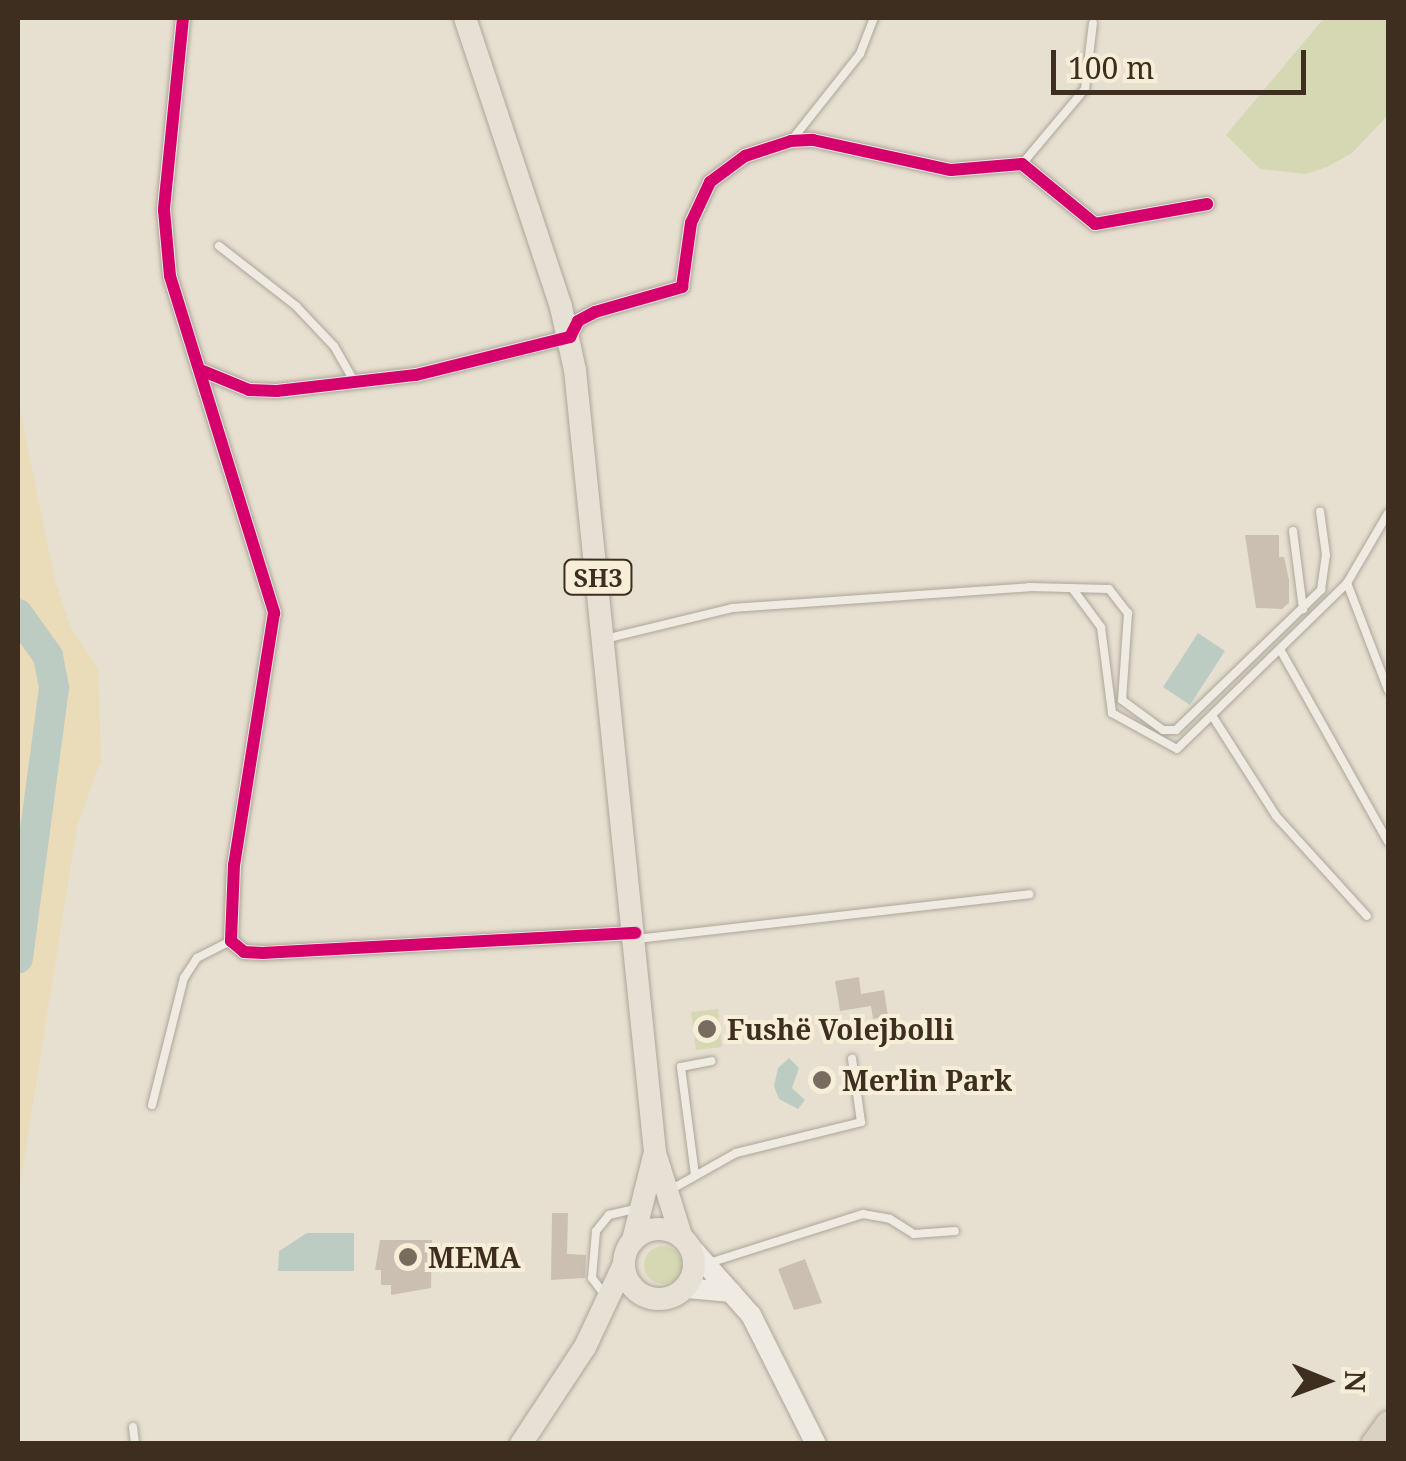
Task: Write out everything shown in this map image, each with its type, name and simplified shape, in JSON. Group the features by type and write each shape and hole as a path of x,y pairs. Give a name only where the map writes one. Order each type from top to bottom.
{"highway":[{"path":"1374,1444 1388,1423"}],"main road":[{"name":"SH3","path":"465,18 570,337 605,639 654,1152 646,1208 612,1300 521,1444"},
{"name":"SH3","path":"654,1152 695,1264 685,1288"},
{"path":"633,1240 656,1229 685,1240 731,1292 776,1357 816,1444"},
{"path":"624,1264 642,1295 667,1299 685,1288 731,1292"},
{"name":"SH3","path":"585,1348 642,1295"}],"street":[{"path":"182,18 164,210 170,276 274,613 234,865 231,941 244,952 263,953 635,936"},
{"path":"202,371 249,390 354,381 416,375 570,337 578,320 595,312 682,287 687,238 710,182 744,156 792,141 814,140 951,170 1022,164 1095,224 1208,204"}],"lane":[{"path":"792,141 860,54 874,18"},
{"path":"1022,164 1086,89 1093,22"},
{"path":"218,246 296,306 334,346 354,381"},
{"path":"605,639 732,608 1109,589 1121,597 1130,632 1122,700 1163,730 1189,723 1302,608 1324,579 1320,511"},
{"path":"1072,588 1102,627 1106,704 1119,720 1177,749 1347,583 1388,513"},
{"path":"1294,531 1302,608"},
{"path":"1347,583 1388,690"},
{"path":"1281,651 1388,842"},
{"path":"1212,717 1276,816 1367,916"},
{"path":"635,936 1029,894"},
{"path":"152,1105 184,978 197,958 231,941"},
{"path":"668,1192 736,1152 861,1122 852,1059"},
{"path":"695,1175 680,1067 711,1061"},
{"path":"612,1300 592,1278 596,1231 609,1215 646,1208"},
{"path":"706,1264 863,1214 890,1218 914,1234 954,1231"},
{"path":"133,1427 135,1444"}],"green space":[{"path":"1324,18 1388,18 1388,115 1352,153 1329,166 1306,174 1260,169 1226,135"},
{"name":"Fushë Volejbolli","path":"718,1009 722,1047 696,1050 691,1012"},
{"path":"663,1246 676,1252 682,1265 676,1278 663,1284 650,1278 644,1265 650,1252"}],"sand":[{"path":"18,400 55,580 71,628 98,668 101,760 77,827 19,1191 18,1369"}],"shaded area":[{"path":"1198,633 1225,651 1190,705 1163,687"},
{"path":"789,1058 799,1068 792,1088 805,1100 798,1109 779,1099 774,1086 778,1068"},
{"path":"307,1233 354,1233 354,1271 278,1271 279,1251"}],"building":[{"path":"1245,535 1279,535 1279,557 1284,557 1289,580 1289,603 1282,609 1256,608"},
{"path":"859,977 861,994 884,990 888,1016 873,1019 871,1006 840,1011 835,981"},
{"path":"552,1213 568,1213 567,1254 586,1255 585,1278 551,1280"},
{"path":"380,1240 432,1240 431,1288 391,1295 391,1285 381,1285 381,1270 375,1270"},
{"path":"805,1259 822,1303 794,1310 778,1269"}],"waterway":[{"path":"18,614 48,656 54,688 18,959"}],"cycle path":[{"path":"183,18 164,210 170,276 274,613 234,865 231,941 244,952 263,953 635,933"},
{"path":"203,371 249,390 277,391 416,375 570,337 578,321 595,312 682,287 691,223 710,182 745,156 791,141 813,140 951,170 1022,164 1095,224 1207,204"}],"place":[{"name":"Fushë Volejbolli","path":"707,1029"},
{"name":"Merlin Park","path":"822,1080"},
{"name":"MEMA","path":"408,1257"}]}
